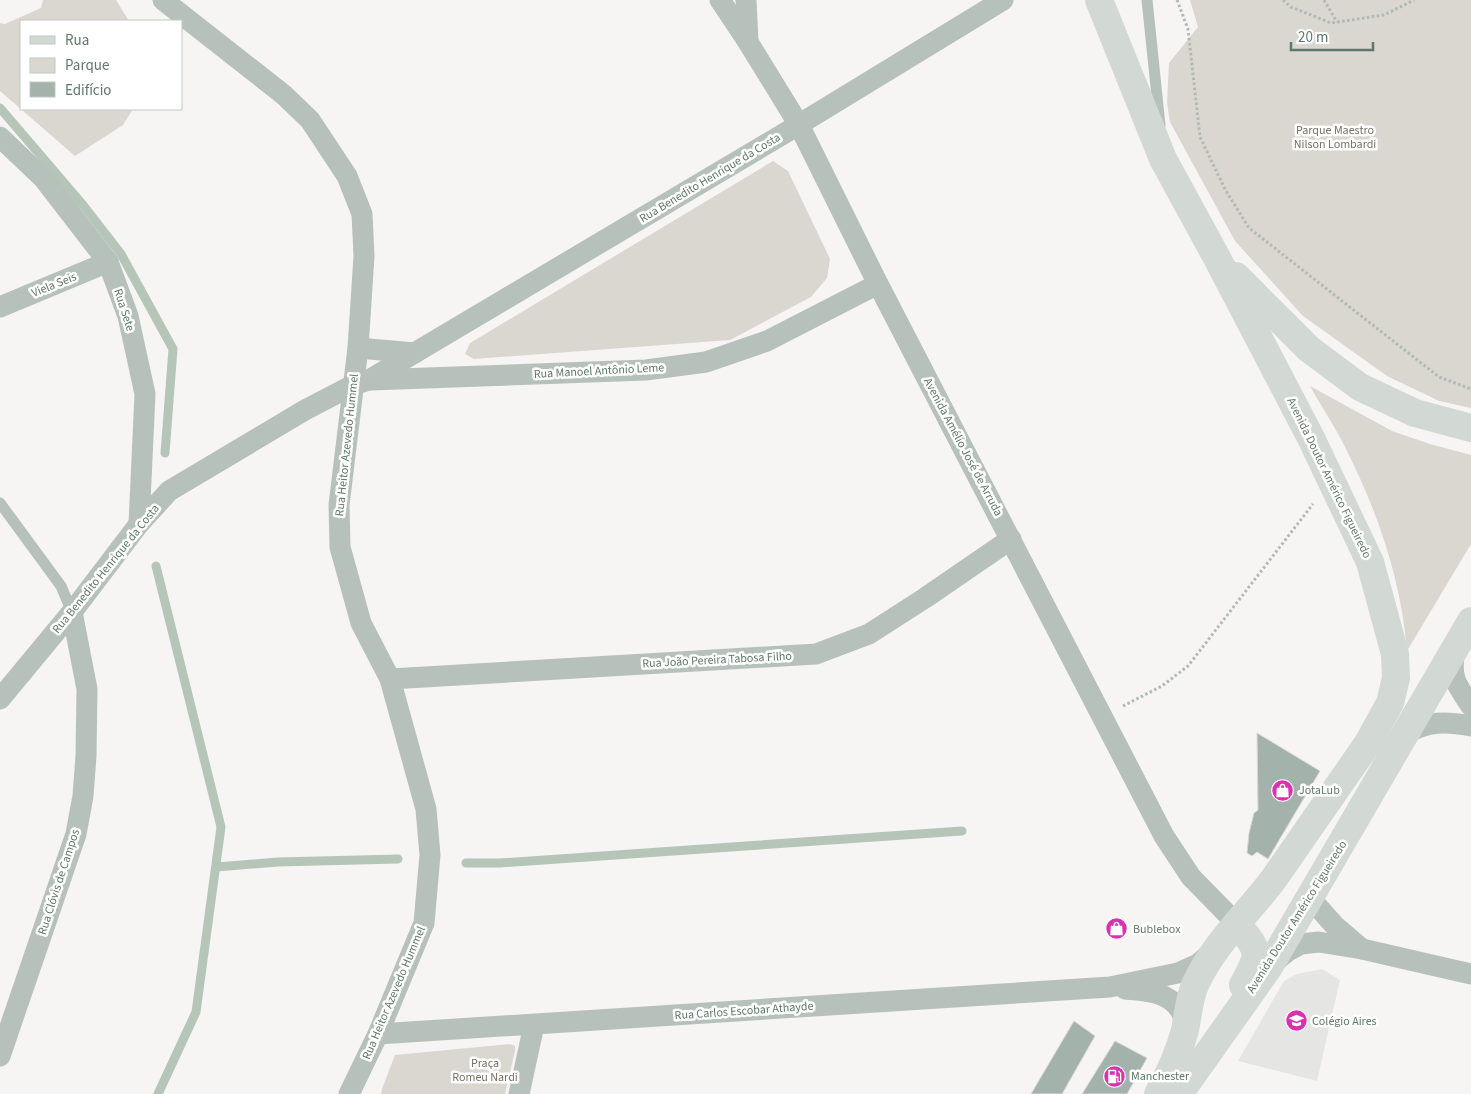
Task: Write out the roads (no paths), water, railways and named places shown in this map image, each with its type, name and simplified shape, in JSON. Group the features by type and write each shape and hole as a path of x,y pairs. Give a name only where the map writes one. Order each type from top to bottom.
{"main road":[{"name":"Avenida Doutor Américo Figueiredo","path":"1099,0 1163,159 1217,258 1332,480 1370,562 1395,654 1396,678 1390,703 1368,743 1262,895 1215,950 1194,987 1185,1029 1171,1071 1158,1094"},
{"name":"Avenida Doutor Américo Figueiredo","path":"1217,258 1309,349 1360,387 1415,413 1471,428"},
{"name":"Avenida Doutor Américo Figueiredo","path":"1185,1085 1269,967 1471,621"},
{"path":"1310,898 1298,879 1299,868 1368,743"},
{"path":"1185,1085 1232,1005 1256,958 1255,947 1237,924"}],"street":[{"name":"Rua Heitor Azevedo Hummel","path":"163,0 284,95 310,120 347,176 362,214 364,256 358,348 361,382 347,438 339,505 340,547 361,623 390,679 426,809 430,855 424,923 378,1034 349,1094"},
{"name":"Avenida Amélio José de Arruda","path":"720,0 799,125 878,284 1164,836 1191,878 1237,924"},
{"path":"746,0 748,42"},
{"name":"Rua Benedito Henrique da Costa","path":"0,699 72,612 139,524 170,491 306,410 414,353 799,125 1003,0"},
{"name":"Rua Sete","path":"0,137 44,179 108,262 128,316 145,394 139,524"},
{"name":"Viela Seis","path":"0,307 108,262"},
{"name":"Rua Manoel Antônio Leme","path":"361,382 646,370 706,362 767,341 878,284"},
{"path":"358,348 414,353"},
{"name":"Rua Manoel Antônio Leme","path":"414,353 424,364 452,377"},
{"path":"306,410 324,409 336,414 343,422 347,438"},
{"name":"Rua João Pereira Tabosa Filho","path":"390,679 816,654 869,634 925,598 1011,538"},
{"name":"Rua Clóvis de Campos","path":"0,1056 76,834 83,796 86,756 86,689 72,612"},
{"path":"1455,647 1452,668 1458,687 1471,706"},
{"path":"1405,734 1420,725 1454,722 1471,726"},
{"path":"1206,893 1222,899 1236,901 1249,900 1262,895"},
{"path":"1310,898 1335,926 1362,949"},
{"path":"1269,967 1288,951 1301,944 1319,942 1362,949 1471,974"},
{"name":"Rua Carlos Escobar Athayde","path":"378,1034 1110,987 1178,973 1198,964 1215,950"},
{"name":"Rua Carlos Escobar Athayde","path":"1110,987 1156,993 1172,1001 1182,1014 1185,1029"},
{"path":"519,1094 534,1025"}],"lane":[{"path":"1147,0 1163,159"},
{"path":"0,503 62,586 72,612"}],"waterway":[{"path":"0,108 83,205 121,254 173,349 165,453"},
{"path":"156,566 221,827 196,1012 158,1094"},
{"path":"466,863 500,863 962,831"},
{"path":"216,867 278,862 398,859"}],"place":[{"name":"JotaLub","path":"1283,790"},
{"name":"Bublebox","path":"1117,929"},
{"name":"Colégio Aires","path":"1296,1021"},
{"name":"Manchester","path":"1115,1076"}],"park label":[{"name":"Parque Maestro Nilson Lombardi","path":"1335,137"},
{"name":"Praça Romeu Nardi","path":"485,1070"}]}
